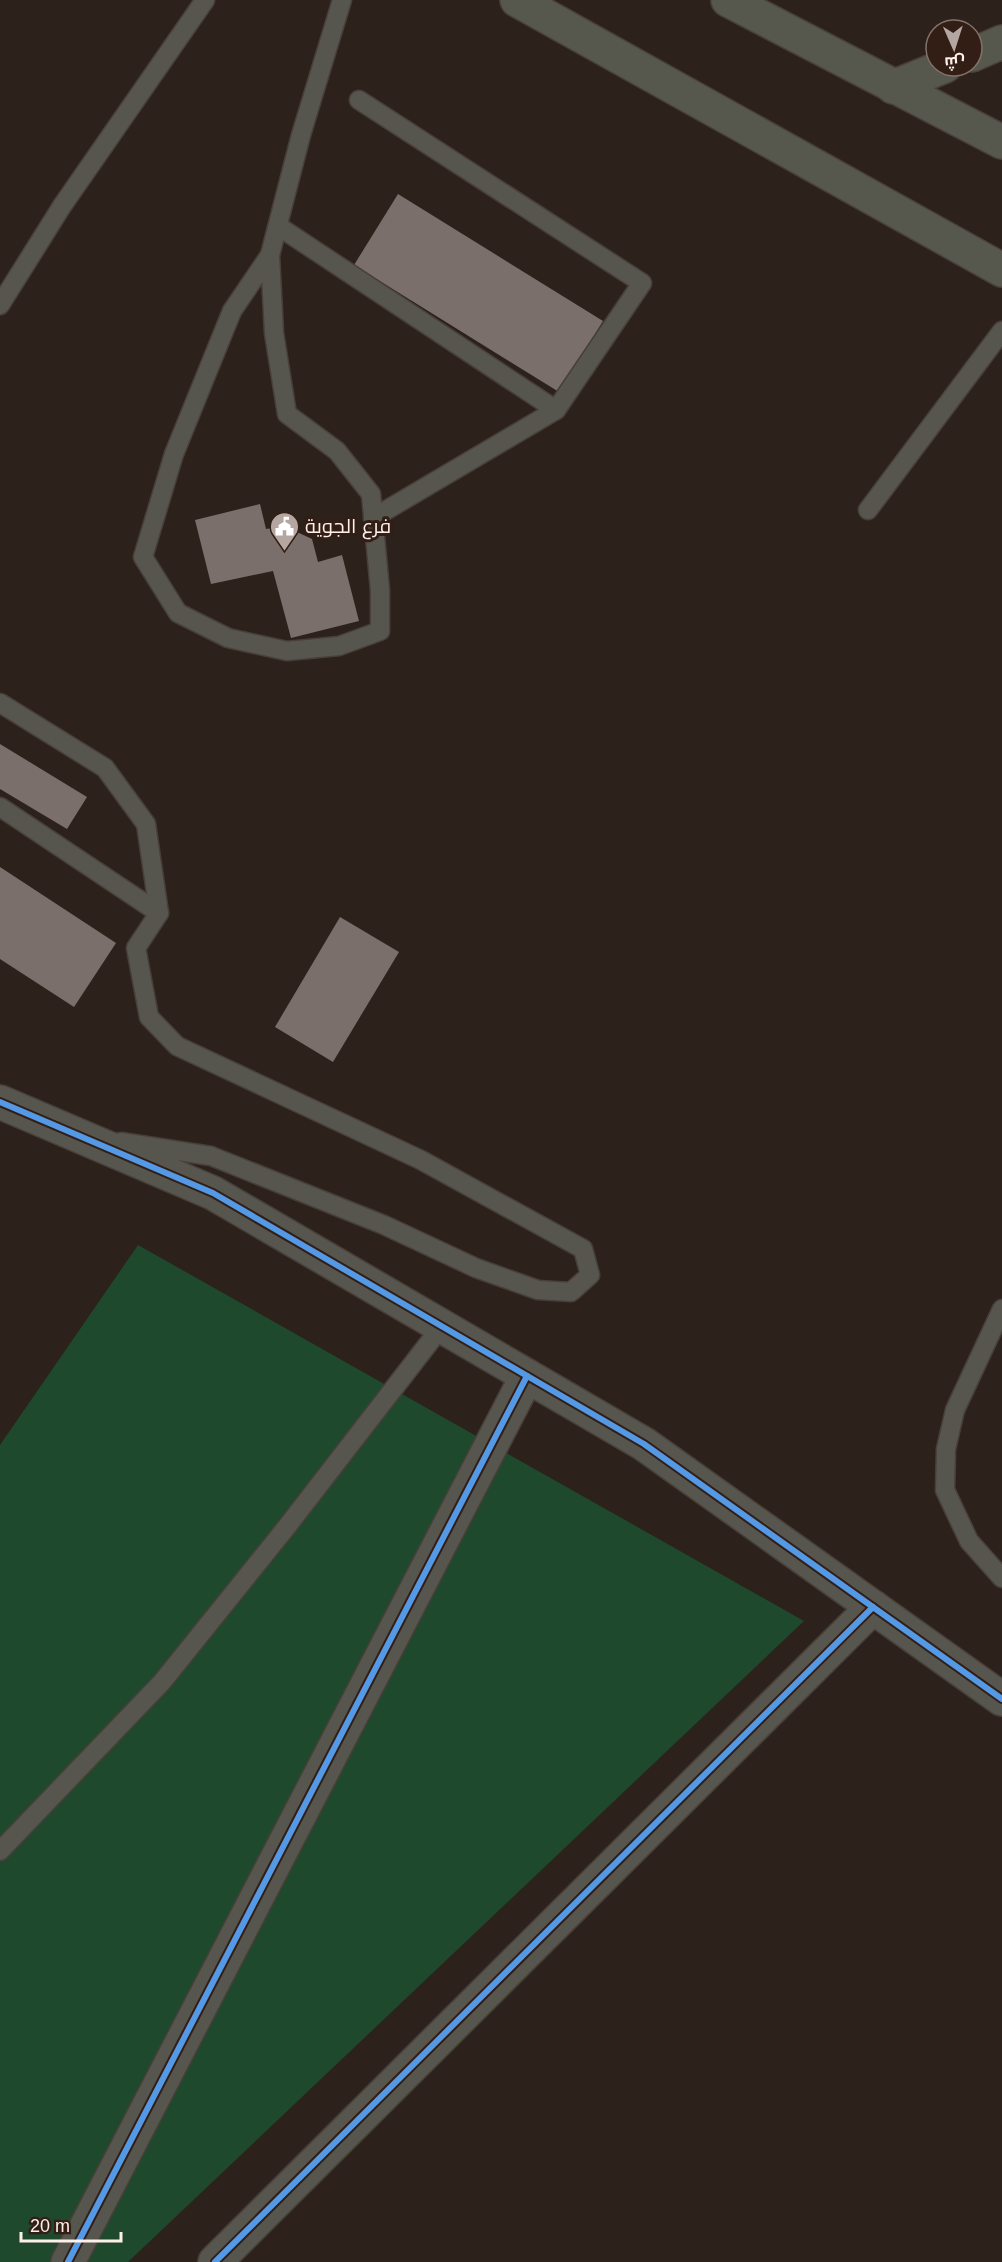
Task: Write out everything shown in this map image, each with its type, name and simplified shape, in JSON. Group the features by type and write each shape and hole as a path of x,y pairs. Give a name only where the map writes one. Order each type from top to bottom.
{"main road":[{"path":"516,0 1002,270"},
{"path":"728,0 1002,142"},
{"path":"984,50 1002,42"},
{"path":"893,87 924,74"}],"street":[{"path":"0,1102 213,1193 644,1444 1002,1699"},
{"path":"68,2262 527,1376"},
{"path":"215,2262 873,1607"}],"lane":[{"path":"0,305 62,206 205,0"},
{"path":"270,255 232,311 174,454 143,557 178,613 228,638 287,651 339,646 380,631 370,494 337,451 287,414 274,333 270,255 301,135 342,0"},
{"path":"359,100 642,283 556,410 373,518"},
{"path":"278,226 556,410"},
{"path":"868,510 1002,331"},
{"path":"0,703 105,768 146,824 159,913 136,948 149,1017 177,1046 421,1160 583,1249 590,1275 571,1292 538,1290 476,1268 384,1225 211,1156 81,1136"},
{"path":"0,807 159,913"},
{"path":"1002,1309 955,1410 946,1449 945,1490 969,1541 1002,1578"},
{"path":"0,1851 162,1682 289,1524 442,1326"}],"green space":[{"path":"138,1245 804,1621 128,2262 0,2262 0,1445"}],"building":[{"path":"398,194 603,321 559,392 354,265"},
{"path":"260,504 266,529 284,526 312,539 318,562 342,555 359,621 291,638 273,571 211,584 195,520"},
{"path":"0,744 87,797 67,829 0,789"},
{"path":"0,867 116,943 74,1007 0,959"},
{"path":"340,917 399,952 333,1062 275,1027"}],"cycle path":[{"path":"0,1102 213,1193 644,1444 1002,1699"},
{"path":"68,2262 527,1376"},
{"path":"215,2262 873,1607"}],"place":[{"name":"فرع الجوية","path":"284,552"}]}
